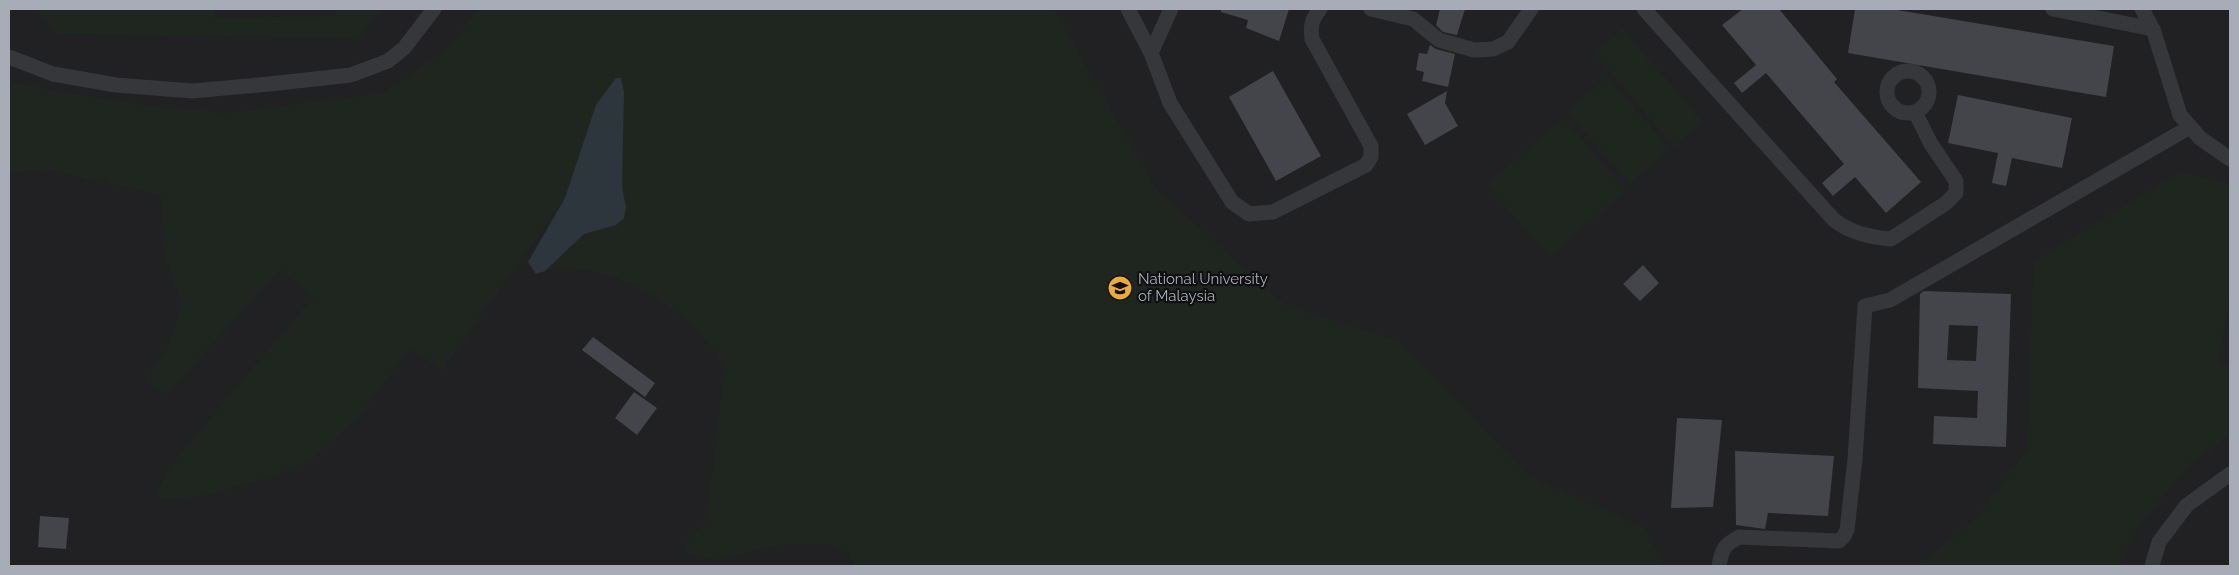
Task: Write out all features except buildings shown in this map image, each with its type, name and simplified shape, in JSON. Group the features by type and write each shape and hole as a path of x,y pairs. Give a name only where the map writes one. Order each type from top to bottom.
{"street":[{"path":"9,58 53,74 116,85 192,91 351,75 388,61 404,48 434,9"},
{"path":"1128,9 1151,54 1170,103 1232,202 1249,214 1273,212 1366,165 1371,156 1371,146 1312,39 1310,28 1320,9"},
{"path":"1151,54 1171,9"},
{"path":"1371,9 1413,19 1439,40 1474,50 1493,48 1508,42 1532,9"},
{"path":"1644,9 1834,220 1846,229 1860,234 1891,239 1946,203 1956,193 1956,181 1931,144 1915,112"},
{"path":"2052,9 2153,29"},
{"path":"2142,9 2153,29 2180,115 2200,138 2230,159"},
{"path":"1719,566 1722,550 1728,543 1739,537 1839,541 1844,536 1847,530 1855,459 1865,306 1890,300 2190,127"},
{"path":"2152,566 2159,542 2187,505 2230,474"}],"shaded area":[{"name":"National University of Malaysia","path":"9,9 2230,9 2230,566 9,566"},
{"path":"35,9 216,9 213,18 333,16 337,9 384,9 357,39 56,34"},
{"path":"478,9 1054,9 1156,189 1286,306 1398,340 1529,476 1645,528 1664,566 848,566 855,564 848,554 829,544 783,544 715,560 688,553 685,547 687,540 706,523 725,364 689,323 653,295 636,286 601,273 583,270 545,271 584,234 616,225 626,207 596,105 565,198 442,371 411,347 360,416 311,460 276,475 212,494 174,499 158,497 157,490 182,451 314,297 280,270 166,395 146,379 168,346 180,311 180,300 165,255 161,195 45,169 9,173 9,90 13,83 143,105 225,113 384,93 448,48"},
{"path":"1623,29 1703,122 1674,147 1594,53"},
{"path":"1607,77 1670,149 1630,184 1567,112"},
{"path":"616,78 621,78 624,92 622,187 626,207 624,218 616,225 584,234 545,271 536,274 528,262 565,198 596,105"},
{"path":"1563,118 1626,190 1550,257 1486,185"},
{"path":"2180,172 2230,184 2230,295 2218,363 2230,366 2230,435 2190,463 2136,531 2119,566 1917,566 1976,519 2028,449 2033,262"}],"place":[{"name":"National University of Malaysia","path":"1120,288"}]}
